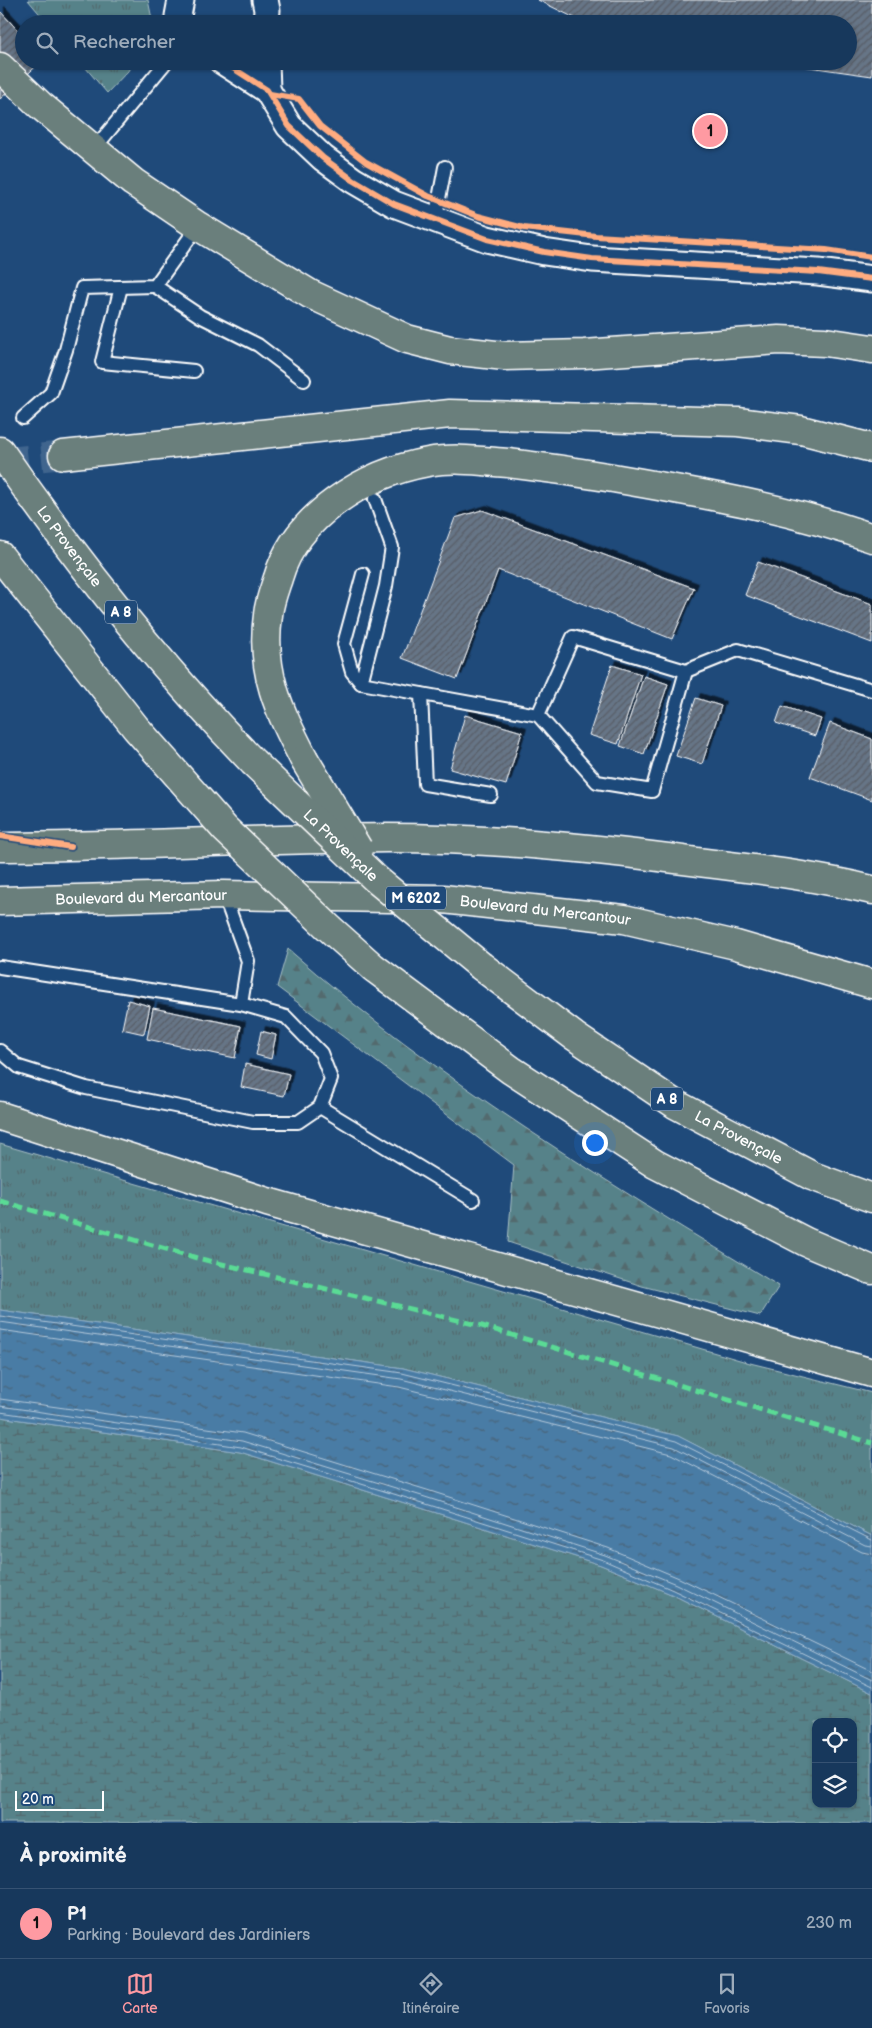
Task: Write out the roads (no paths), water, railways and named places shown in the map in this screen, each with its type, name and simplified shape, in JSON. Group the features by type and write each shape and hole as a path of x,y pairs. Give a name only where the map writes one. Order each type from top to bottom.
{"main road":[{"path":"0,66 40,105 133,182 198,226 310,294 353,316 407,339 450,350 505,356 564,355 778,340 824,342 872,349"},
{"path":"63,455 450,414 738,422 801,430 872,448"},
{"name":"La Provençale","path":"0,452 38,507 94,580 198,705 253,762 377,880 481,966 574,1036 675,1104 812,1176 872,1198"},
{"path":"377,880 304,759 277,706 266,662 268,614 283,559 310,523 346,494 384,476 427,462 467,459 557,468 690,492 801,516 872,538"},
{"path":"0,556 166,762 225,829 328,928 374,968 511,1070 655,1164 806,1242 872,1270"},
{"path":"0,847 388,838 483,842 594,848 736,866 840,882 872,890"},
{"name":"Boulevard du Mercantour","path":"0,901 224,895 443,899 586,913 665,928 824,969 872,984"},
{"name":"M 6202","path":"824,969 872,990"},
{"path":"0,1116 267,1202 872,1373"}],"street":[{"path":"265,0 267,15"},
{"path":"236,70 267,90 289,126 323,158 353,180 394,204 488,239 544,252 583,257 818,272 872,279"},
{"path":"266,70 267,90"}],"lane":[{"path":"94,149 160,70"},
{"path":"435,220 445,167"},
{"path":"155,286 198,226"},
{"path":"22,418 51,393 66,350 82,288 155,286 200,316 258,345 304,380"},
{"path":"121,287 102,362 194,372"},
{"path":"361,683 386,586 392,547 375,500"},
{"path":"363,574 344,644 352,672 361,683 538,715 597,782 652,791 686,671"},
{"path":"538,715 573,637 686,671 738,650 872,690"},
{"path":"421,694 425,784 491,795"},
{"path":"224,895 248,961 241,1004"},
{"path":"0,967 241,1004 286,1017 322,1052 331,1080 320,1107 298,1122 253,1122 86,1088 19,1067 0,1051"},
{"path":"320,1107 473,1200"}],"water":[{"path":"0,1310 403,1368 678,1436 872,1536 872,1693 671,1594 601,1565 421,1508 240,1452 0,1417"}],"tunnel":[{"path":"0,462 63,455"}],"place":[{"name":"P1","path":"710,131"}]}
